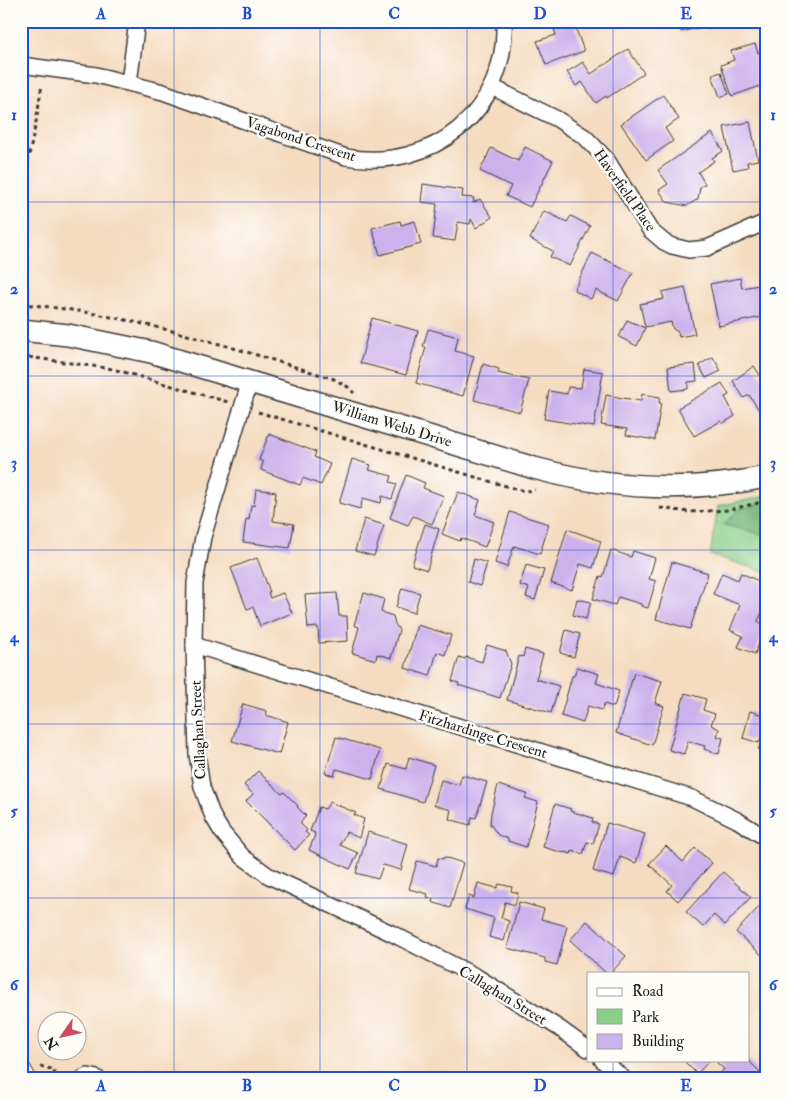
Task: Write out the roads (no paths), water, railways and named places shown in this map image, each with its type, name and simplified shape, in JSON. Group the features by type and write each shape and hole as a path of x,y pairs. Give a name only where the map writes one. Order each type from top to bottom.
{"main road":[{"name":"William Webb Drive","path":"21,330 110,342 151,352 534,468 594,482 654,488 716,485 766,477"}],"street":[{"path":"129,83 137,21"},
{"name":"Vagabond Crescent","path":"21,65 96,75 129,83 196,103 331,152 362,159 393,159 416,153 438,144 474,114 492,87 501,60 504,45 504,21"},
{"name":"Haverfield Place","path":"492,87 557,119 585,136 607,160 650,230 672,246 689,250 707,248 766,222"},
{"name":"Callaghan Street","path":"250,381 203,538 196,583 194,645 197,754 202,787 213,818 243,857 269,876 391,933 477,977 559,1028 587,1049"},
{"name":"Fitzhardinge Crescent","path":"194,645 692,798 737,820 766,838"},
{"path":"604,1062 623,1078"},
{"path":"21,1069 26,1078"},
{"path":"83,1078 88,1076 97,1078"}]}
